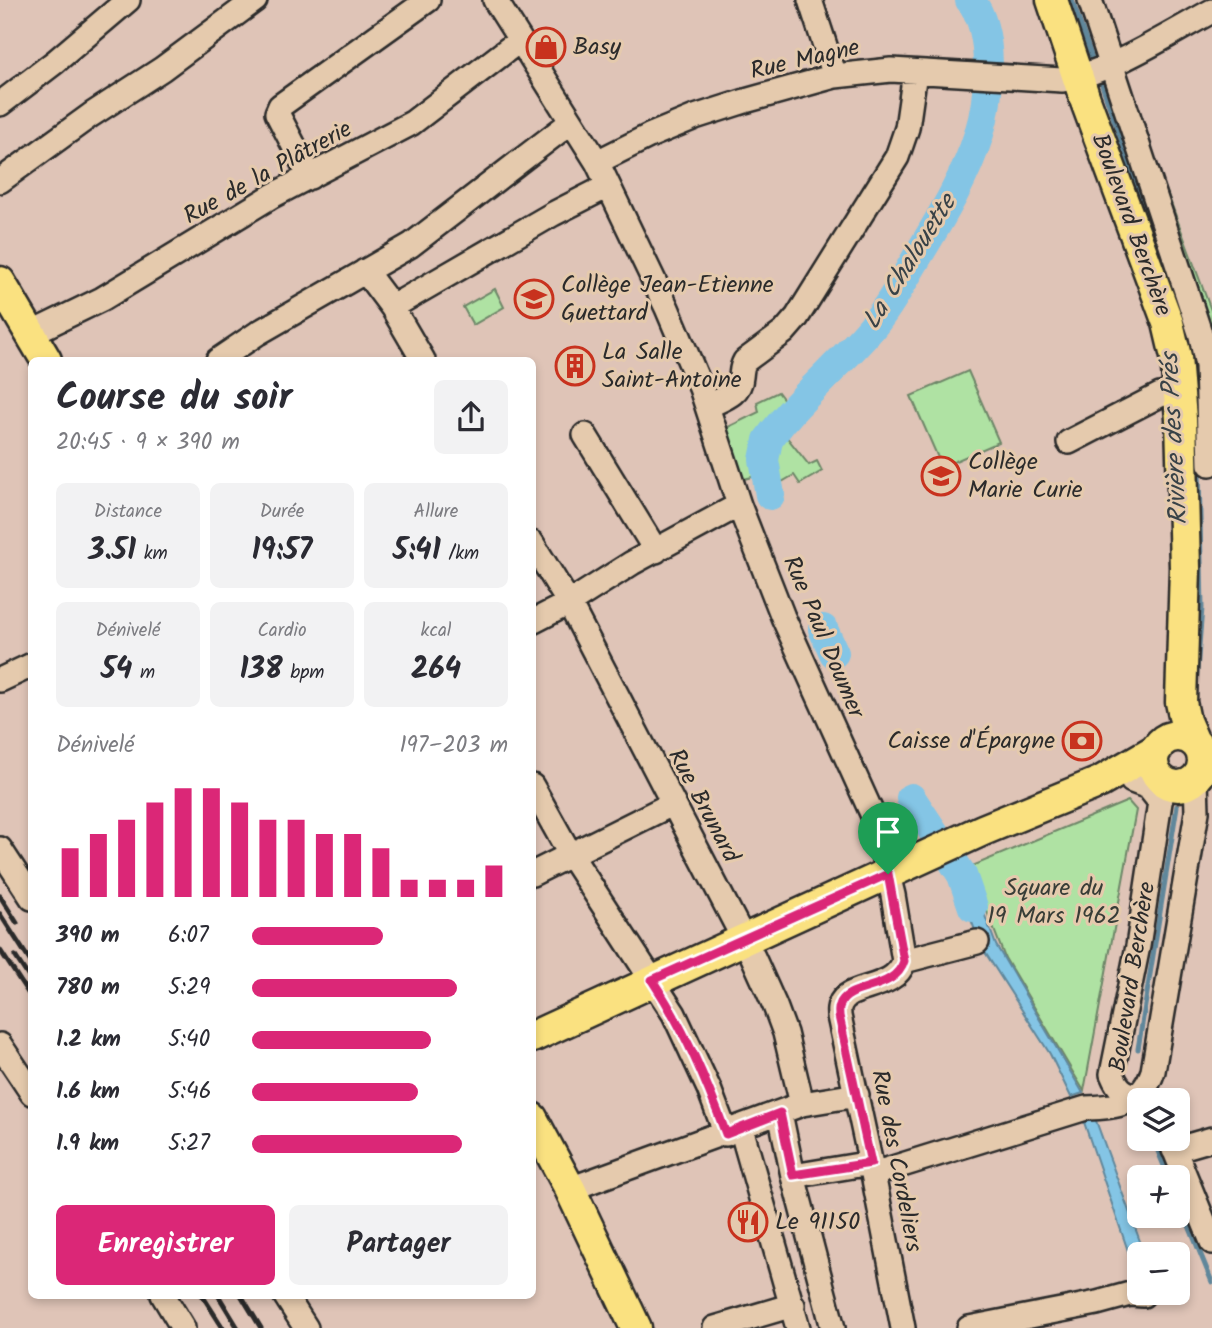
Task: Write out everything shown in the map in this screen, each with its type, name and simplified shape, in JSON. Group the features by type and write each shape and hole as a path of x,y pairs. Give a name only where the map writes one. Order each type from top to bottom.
{"main road":[{"name":"Boulevard Berchère","path":"1052,0 1168,323 1177,357 1185,568 1181,702 1185,721 1202,759"},
{"path":"0,282 44,357"},
{"name":"Boulevard Berchère","path":"1158,746 1183,623"},
{"path":"536,1035 950,845 1100,782 1174,736 1185,737 1202,759 1185,786 1171,785 1162,788 1132,780 1100,782"},
{"path":"1158,746 1154,765 1162,788"},
{"path":"536,1125 570,1189 636,1328"}],"street":[{"path":"0,104 128,0"},
{"path":"0,181 91,115 162,69 255,0"},
{"path":"310,177 277,113 280,106 428,0"},
{"name":"Rue Paul Doumer","path":"495,0 597,162 667,308 708,406 739,505 792,637 874,818 888,874 902,966"},
{"path":"810,0 835,76"},
{"path":"1090,0 1201,336 1207,366 1210,464"},
{"path":"1078,78 1112,64 1212,11"},
{"name":"Rue de la Plâtrerie","path":"30,334 102,299 272,196 412,123 520,40"},
{"name":"Rue Magne","path":"597,162 695,117 835,76 873,71 1062,80 1078,78"},
{"path":"708,406 736,392 741,381 741,368 746,361 784,332 796,317 883,181 903,144 915,72"},
{"path":"222,357 258,333 411,245 571,122"},
{"path":"392,307 553,214 608,186"},
{"path":"365,271 392,307 421,357"},
{"path":"1069,442 1160,396 1179,391"},
{"path":"585,435 656,551"},
{"path":"536,620 739,505"},
{"name":"Rue Brunard","path":"536,549 569,603 744,939 785,1032 802,1104"},
{"path":"0,680 28,667"},
{"path":"1149,1088 1197,812 1202,759"},
{"name":"Boulevard Berchère","path":"1127,1093 1117,1088 1112,1074 1138,946 1162,788"},
{"path":"536,793 570,854 674,1014 709,1089 733,1131 793,1305 798,1328"},
{"path":"536,872 672,804"},
{"path":"0,849 28,892"},
{"path":"902,966 977,942"},
{"name":"Rue des Cordeliers","path":"902,966 892,978 846,997 840,1004 839,1016 903,1328"},
{"path":"0,1045 28,1087"},
{"path":"1086,1108 1104,1089 1112,1074"},
{"path":"570,1189 802,1104 857,1095"},
{"path":"793,1175 872,1168 1086,1108 1117,1107 1127,1103"},
{"path":"780,1113 793,1175 833,1328"},
{"path":"1190,1142 1212,1139"},
{"path":"1174,1151 1212,1242"},
{"path":"969,1328 1127,1295"},
{"path":"165,1299 183,1328"},
{"path":"288,1299 306,1328"},
{"path":"715,1328 793,1305"}],"green space":[{"path":"1164,184 1212,313 1212,334 1160,189"},
{"path":"495,289 504,307 473,325 463,307"},
{"path":"968,371 999,442 942,467 911,396"},
{"path":"778,392 790,408 784,416 788,421 792,421 782,431 809,465 817,461 822,471 800,484 794,475 780,483 776,471 740,480 724,429 759,412 757,402"},
{"name":"Square du 19 Mars 1962","path":"1128,801 1136,810 1084,1091 1005,958 970,867"}],"water":[{"path":"966,865 996,945 1083,1093 1071,1097 1050,1054 981,946 953,872"},
{"path":"1095,1118 1127,1206 1127,1228 1135,1228 1140,1242 1127,1242 1127,1248 1084,1122"}],"waterway":[{"name":"La Chalouette","path":"770,495 764,460 768,440 880,317 943,214 973,151 986,102 988,65 984,29 970,0"},
{"name":"Rivière des Prés","path":"1072,0 1095,67"},
{"name":"Rivière des Prés","path":"1099,76 1193,348 1197,393"},
{"name":"Rivière des Prés","path":"1196,683 1202,608 1198,427"},
{"name":"La Chalouette","path":"823,629 834,653"},
{"name":"La Chalouette","path":"911,798 962,875 973,907"},
{"name":"Rivière des Prés","path":"1138,1049 1177,806"},
{"name":"Rivière des Prés","path":"1158,1151 1164,1165"},
{"name":"Rivière des Prés","path":"1190,1228 1212,1282"}],"railway":[{"path":"0,896 17,923"},
{"path":"0,914 28,958"},
{"path":"0,950 28,993"},
{"path":"15,956 28,976"},
{"path":"205,1299 223,1328"},
{"path":"220,1299 238,1328"},
{"path":"243,1299 261,1328"}],"place":[{"name":"Basy","path":"546,47"},
{"name":"Collège Jean-Etienne Guettard","path":"534,299"},
{"name":"La Salle Saint-Antoine","path":"575,366"},
{"name":"Collège Marie Curie","path":"941,476"},
{"name":"Caisse d'Épargne","path":"1082,741"},
{"name":"Le 91150","path":"748,1222"}],"route":[{"path":"888,874 904,961 901,971 892,978 846,997 840,1004 839,1016 871,1163 793,1175 780,1113 726,1134 709,1089 674,1014 652,980 888,874"}]}
